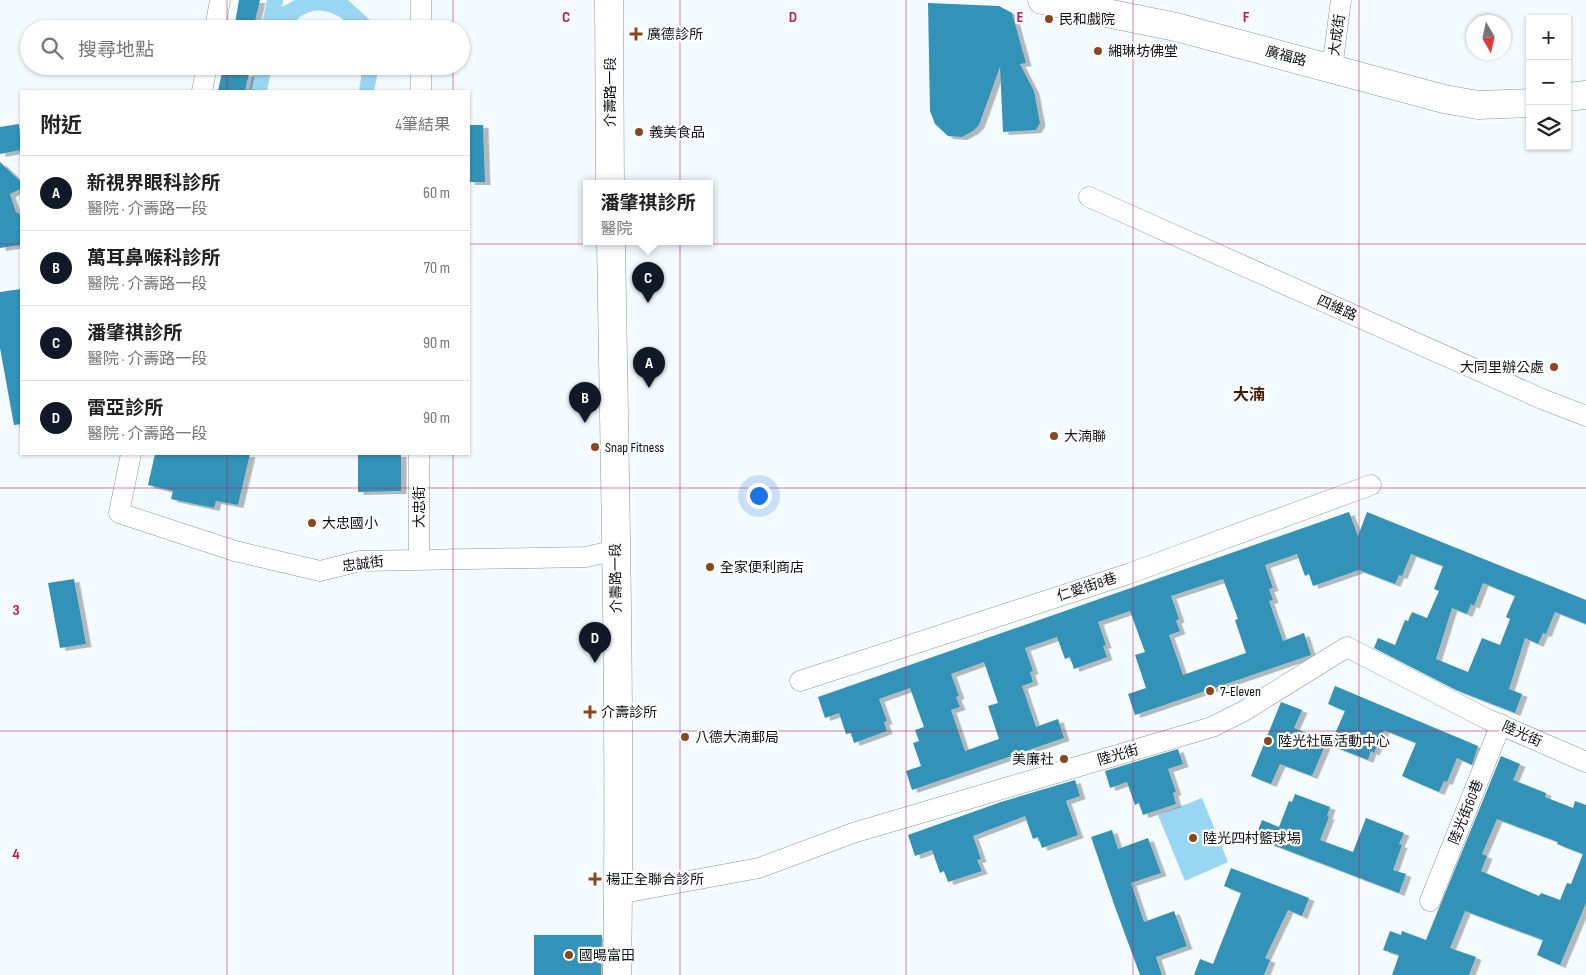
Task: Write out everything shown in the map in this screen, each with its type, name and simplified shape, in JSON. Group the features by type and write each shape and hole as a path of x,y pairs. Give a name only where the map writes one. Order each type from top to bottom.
{"main road":[{"name":"介壽路一段","path":"609,0 610,180"},
{"name":"廣福路","path":"1042,0 1176,27 1444,99 1478,105 1526,102"},
{"path":"1571,97 1586,95"},
{"name":"介壽路一段","path":"610,245 616,550 617,975"}],"street":[{"path":"216,20 220,0"},
{"path":"421,0 421,20"},
{"name":"大成街","path":"1332,69 1342,0"},
{"path":"202,90 205,75"},
{"path":"421,75 421,90"},
{"name":"四維路","path":"1089,198 1542,399 1586,416"},
{"name":"忠誠街","path":"131,455 119,512 235,551 320,571 360,561 586,556 616,550"},
{"name":"大忠街","path":"419,455 419,560"},
{"name":"仁愛街8巷","path":"800,681 1128,574 1371,485"},
{"name":"陸光街","path":"618,894 759,868 853,834 1212,727 1244,711 1346,647 1488,719 1586,762"},
{"name":"陸光街60巷","path":"1430,900 1501,724"}],"shaded area":[{"path":"267,0 283,0 282,7 295,0 348,0 370,20 343,20 329,12 315,11 307,13 297,20 263,20"},
{"path":"252,75 270,75 267,90 249,90"},
{"path":"362,75 377,75 374,90 359,90"},
{"name":"陸光四村籃球場","path":"1202,798 1228,862 1185,881 1158,815"}],"building":[{"path":"239,0 260,0 255,20 236,20"},
{"path":"928,3 999,6 1012,13 1026,63 1020,64 1034,91 1040,123 1036,130 1003,132 1000,67 979,125 973,131 962,137 948,136 935,124 930,111"},
{"path":"221,75 249,75 245,90 218,90"},
{"path":"19,124 20,150 0,154 0,127"},
{"path":"470,125 483,125 485,182 470,182"},
{"path":"0,162 20,181 20,189 10,194 16,212 20,214 20,245 0,248"},
{"path":"20,289 20,424 14,425 0,348 0,292"},
{"path":"155,455 250,455 238,505 216,501 214,508 171,499 173,491 148,485"},
{"path":"358,455 401,455 401,491 358,492"},
{"path":"1349,512 1358,536 1367,512 1586,600 1586,624 1555,612 1546,634 1543,633 1538,644 1525,638 1509,689 1522,694 1515,713 1456,690 1374,648 1378,638 1395,645 1405,620 1408,621 1412,612 1427,618 1439,591 1434,589 1443,566 1411,554 1402,576 1399,575 1395,584 1359,570 1313,586 1309,574 1305,576 1297,554 1265,565 1273,588 1269,589 1273,600 1269,601 1283,641 1304,633 1311,655 1135,715 1128,694 1146,688 1135,655 1145,652 1130,611 1098,622 1106,645 1103,646 1107,657 1074,669 1070,657 1065,659 1057,637 1025,648 1033,671 1030,672 1033,682 1022,686 1036,727 1058,719 1064,738 912,790 906,771 921,766 913,743 919,741 915,730 924,727 910,688 879,699 887,721 884,722 887,731 854,743 851,733 846,734 839,713 825,718 818,697","holes":["1223,579 1238,619 1235,620 1246,653 1183,675 1169,635 1180,631 1176,621 1179,619 1171,596","1483,583 1515,596 1506,617 1510,619 1500,645 1482,638 1468,672 1436,659 1452,608 1467,614 1471,604 1474,606","984,662 998,703 988,706 999,739 965,751 951,710 960,707 956,697 959,696 951,674"]},
{"path":"74,579 86,644 60,648 48,583"},
{"path":"1335,686 1478,746 1472,765 1457,758 1447,782 1444,781 1439,792 1402,776 1416,743 1384,730 1374,753 1371,751 1368,760 1330,745 1345,711 1328,704"},
{"path":"1281,702 1302,710 1294,728 1327,741 1312,776 1280,764 1271,784 1251,776"},
{"path":"1178,749 1183,764 1168,769 1176,792 1173,793 1176,804 1143,815 1139,803 1135,805 1127,782 1110,788 1105,771"},
{"path":"1501,756 1520,764 1513,780 1546,793 1545,797 1573,808 1575,801 1586,805 1586,903 1560,965 1537,955 1543,940 1465,911 1450,948 1476,957 1469,975 1392,975 1399,955 1383,950 1390,931 1401,935 1402,931 1426,940","holes":["1497,819 1558,842 1557,844 1583,854 1571,884 1567,883 1560,900 1541,893 1539,896 1481,871 1487,856 1482,854"]},
{"path":"1075,780 1080,796 1066,801 1078,835 1042,848 1038,837 1033,839 1025,816 973,836 981,859 977,860 982,871 948,882 944,871 940,873 932,850 915,856 908,835 1001,802"},
{"path":"1295,794 1330,807 1327,816 1329,817 1320,840 1353,852 1366,818 1404,833 1399,844 1402,845 1393,870 1406,874 1399,893 1255,838 1262,820 1279,827 1289,801 1292,802"},
{"path":"1112,830 1118,849 1148,838 1161,873 1131,883 1144,922 1174,911 1187,946 1156,957 1162,975 1140,975 1115,907 1091,837"},
{"path":"1231,868 1309,898 1302,916 1288,910 1265,958 1270,960 1264,975 1194,975 1200,959 1213,964 1241,893 1224,886"},
{"name":"國暘富田","path":"534,935 602,935 601,975 534,975"}],"place":[{"name":"民和戲院","path":"1049,19"},
{"name":"廣德診所","path":"636,34"},
{"name":"緗琳坊佛堂","path":"1098,51"},
{"name":"義美食品","path":"639,132"},
{"name":"潘肇祺診所","path":"648,303"},
{"name":"大同里辦公處","path":"1554,367"},
{"name":"新視界眼科診所","path":"649,388"},
{"name":"萬耳鼻喉科診所","path":"585,423"},
{"name":"大湳聯","path":"1054,436"},
{"name":"Snap Fitness","path":"595,447"},
{"name":"大忠國小","path":"312,523"},
{"name":"全家便利商店","path":"710,567"},
{"name":"雷亞診所","path":"595,663"},
{"name":"7-Eleven","path":"1210,691"},
{"name":"介壽診所","path":"590,712"},
{"name":"八德大湳郵局","path":"685,737"},
{"name":"陸光社區活動中心","path":"1268,741"},
{"name":"美廉社","path":"1064,759"},
{"name":"陸光四村籃球場","path":"1193,838"},
{"name":"楊正全聯合診所","path":"595,879"},
{"name":"國暘富田","path":"569,955"}],"district":[{"name":"大湳","path":"1249,395"}]}
